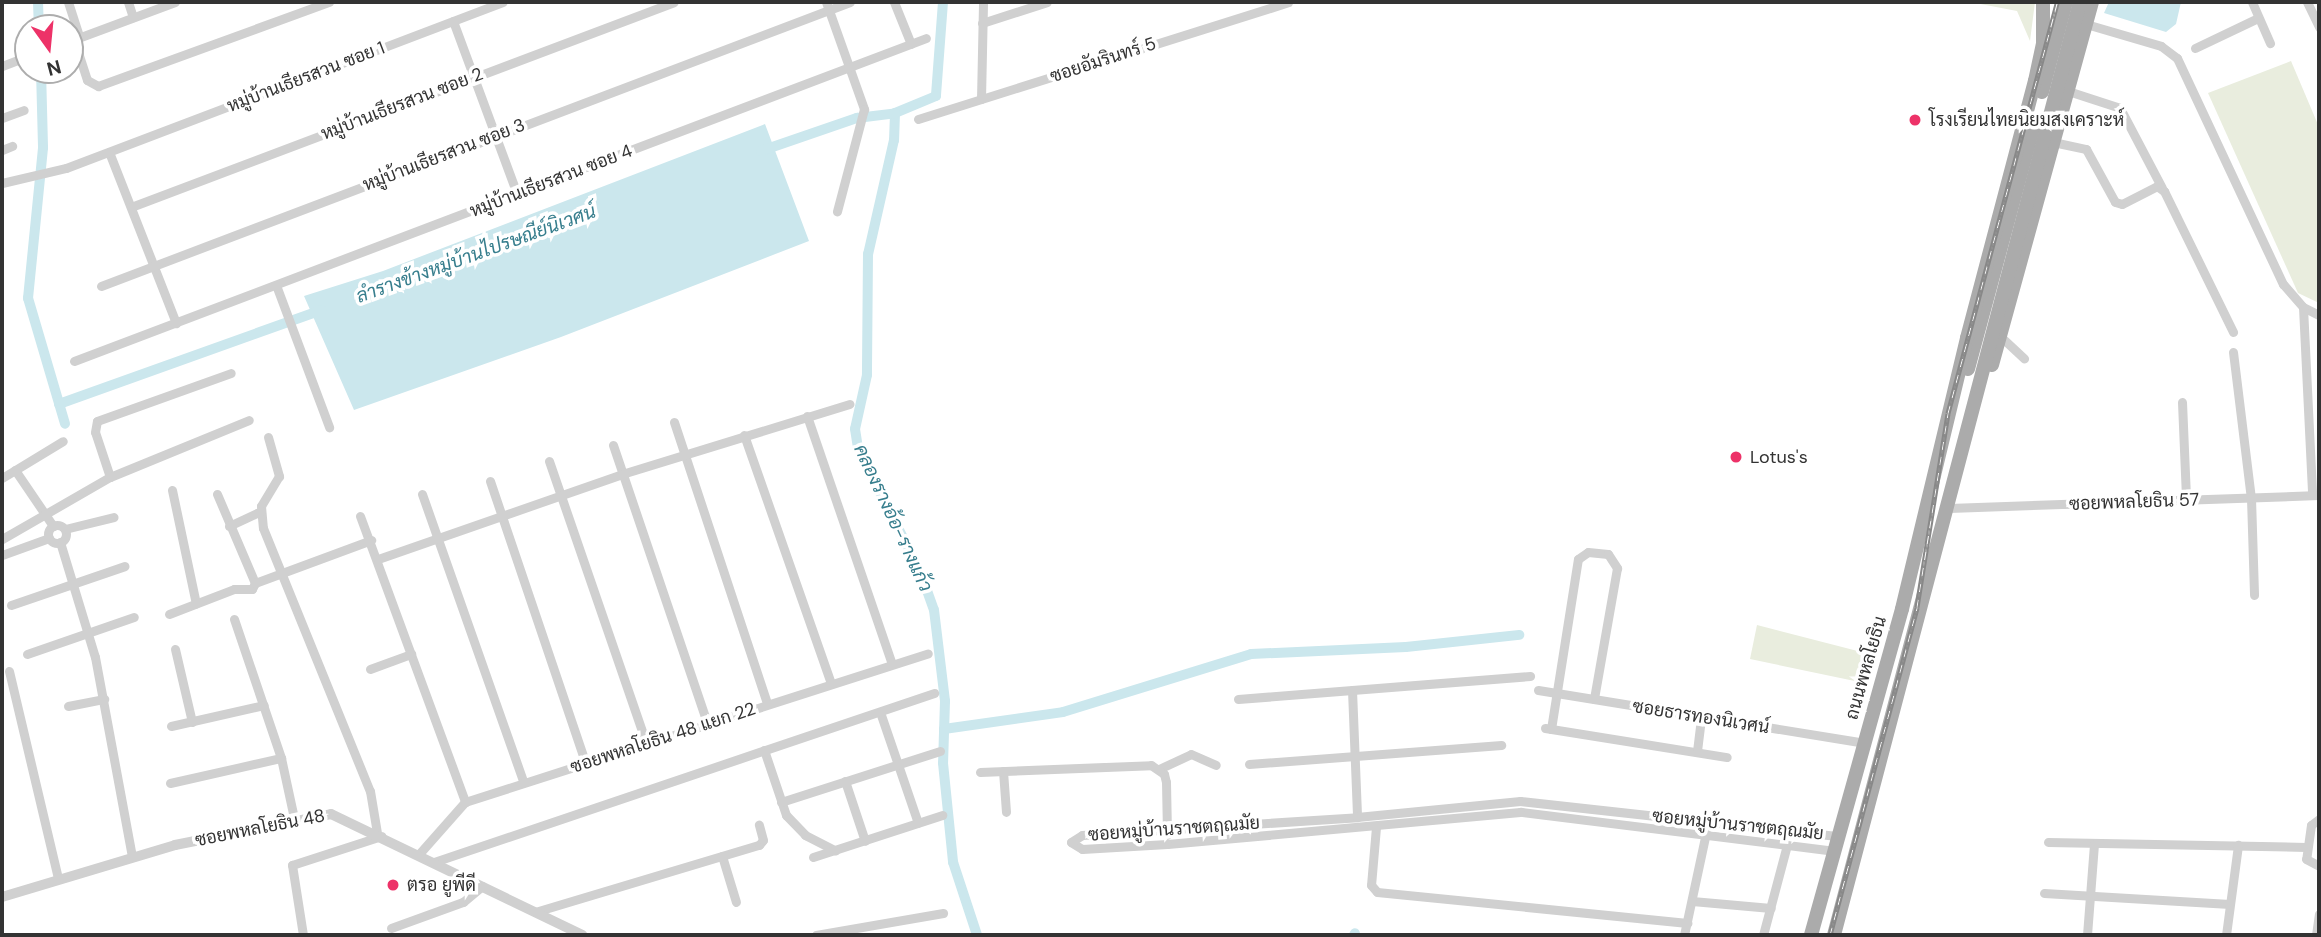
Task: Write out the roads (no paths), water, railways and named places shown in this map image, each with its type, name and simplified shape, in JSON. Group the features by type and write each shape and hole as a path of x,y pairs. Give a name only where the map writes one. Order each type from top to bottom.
{"main road":[{"name":"ถนนพหลโยธิน","path":"1811,935 1952,410 1967,338 2041,57 2043,2"},
{"name":"ถนนพหลโยธิน","path":"1952,410 1977,339 2066,2"},
{"path":"1834,935 1949,508 2080,2"},
{"path":"1972,416 2000,336 2092,2"}],"street":[{"path":"128,2 133,16"},
{"path":"84,35 175,2"},
{"path":"84,71 87,80 98,86 329,2"},
{"name":"หมู่บ้านเธียรสวน ซอย 1","path":"2,183 30,175 44,175 109,152 503,2"},
{"name":"หมู่บ้านเธียรสวน ซอย 2","path":"131,206 674,2"},
{"name":"หมู่บ้านเธียรสวน ซอย 3","path":"101,286 827,6 850,2"},
{"path":"894,2 911,44"},
{"path":"981,99 983,2"},
{"path":"982,23 1047,2"},
{"name":"ซอยอัมรินทร์ 5","path":"918,119 1287,2"},
{"path":"2252,2 2270,43"},
{"path":"2307,2 2319,27"},
{"path":"827,6 851,69 864,109 865,121 837,211"},
{"path":"2196,48 2258,18"},
{"path":"453,21 517,194"},
{"path":"2086,24 2161,46 2176,58 2283,284 2303,307 2319,315"},
{"name":"หมู่บ้านเธียรสวน ซอย 4","path":"74,361 851,69 926,38"},
{"path":"2068,92 2120,108 2233,332"},
{"path":"2,118 24,110"},
{"path":"2053,142 2086,149 2115,202 2162,188"},
{"path":"2,150 12,146"},
{"path":"109,152 176,323"},
{"path":"276,285 287,321 329,427"},
{"path":"2303,307 2316,494"},
{"path":"2000,336 2024,358"},
{"path":"2233,352 2251,498 2254,595"},
{"path":"110,477 95,432 97,421 231,373"},
{"path":"2182,402 2186,499"},
{"path":"378,559 622,474 849,404"},
{"path":"807,416 892,664"},
{"path":"2,538 110,477 249,420"},
{"path":"674,422 767,703"},
{"path":"744,435 831,683"},
{"path":"229,526 261,511 279,476 268,437"},
{"path":"2,478 63,441"},
{"path":"613,445 707,723"},
{"path":"549,461 646,743"},
{"path":"15,470 53,526 65,529 114,517"},
{"path":"490,481 586,764"},
{"path":"172,490 196,604"},
{"path":"216,494 256,583"},
{"path":"422,494 440,536 524,783"},
{"name":"ซอยพหลโยธิน 57","path":"1949,508 2316,494"},
{"path":"261,511 281,573 370,791 380,834 292,865 303,935"},
{"path":"360,516 465,802 419,854"},
{"path":"49,538 53,526"},
{"path":"65,529 60,542 89,633 104,699 132,856"},
{"path":"2,555 49,538 60,542"},
{"path":"169,614 239,588 252,589 256,583 371,540"},
{"path":"1594,699 1618,568 1608,555 1588,552 1578,559 1558,694 1548,728 1727,757"},
{"path":"10,605 125,566"},
{"path":"27,654 134,617"},
{"path":"234,620 281,758 294,818"},
{"path":"175,649 192,722"},
{"name":"ซอยพหลโยธิน 48 แยก 22","path":"465,802 928,653"},
{"path":"370,669 411,654"},
{"path":"9,671 58,879"},
{"path":"1238,699 1530,676"},
{"path":"1352,690 1357,817"},
{"name":"ซอยธารทองนิเวศน์","path":"1538,691 1864,743"},
{"path":"434,862 934,693"},
{"path":"68,706 104,699"},
{"path":"171,726 264,705"},
{"path":"880,712 918,823"},
{"path":"1697,751 1701,718"},
{"path":"1249,764 1501,745"},
{"path":"764,750 781,802 793,825 835,850"},
{"path":"781,802 940,751"},
{"path":"1159,769 1191,754 1216,765"},
{"path":"170,783 281,758"},
{"path":"980,772 1152,765 1159,769 1166,782 1167,844"},
{"path":"1003,771 1006,812"},
{"path":"845,781 865,841"},
{"name":"ซอยหมู่บ้านราชตฤณมัย","path":"1835,851 1520,812 1167,844 1082,849 1071,842 1082,835 1357,817 1532,801 1839,836"},
{"path":"1440,821 1441,810"},
{"name":"ซอยพหลโยธิน 48","path":"2,897 132,856 294,818 331,814 380,834 582,935"},
{"path":"813,857 942,814"},
{"path":"2319,820 2312,823 2306,847 2307,862 2319,866"},
{"path":"1259,823 1259,837"},
{"path":"1684,935 1708,823"},
{"path":"535,912 762,843 759,825"},
{"path":"1376,827 1371,885 1377,892 1687,923"},
{"path":"2048,842 2306,847"},
{"path":"2087,935 2094,844"},
{"path":"1763,935 1787,845"},
{"path":"2226,935 2238,845"},
{"path":"722,856 736,902"},
{"path":"391,928 463,902 482,886"},
{"path":"2044,893 2230,904"},
{"path":"1692,901 1770,908"},
{"path":"816,935 943,913"},
{"path":"2316,935 2319,914"}],"water":[{"path":"2109,2 2181,2 2176,24 2166,32 2104,13"},
{"path":"765,124 809,241 561,337 354,410 304,296 383,271"}],"waterway":[{"name":"ลำรางข้างหมู่บ้านไปรษณีย์นิเวศน์","path":"38,2 38,14"},
{"name":"คลองรางอ้อ-รางแก้ว","path":"943,2 936,96 895,113 894,140 868,254 867,375 855,429 858,449 920,571 934,610 945,701 943,763 953,862 977,935"},
{"name":"ลำรางข้างหมู่บ้านไปรษณีย์นิเวศน์","path":"41,84 43,148 28,298 65,424"},
{"name":"ลำรางข้างหมู่บ้านไปรษณีย์นิเวศน์","path":"761,151 857,118 895,113"},
{"name":"ลำรางข้างหมู่บ้านไปรษณีย์นิเวศน์","path":"59,404 322,310"},
{"path":"944,729 1063,712 1251,654 1406,647 1519,635"}],"railway":[{"path":"1830,935 1917,607 1948,413 2057,2"}],"place":[{"name":"โรงเรียนไทยนิยมสงเคราะห์","path":"1915,120"},
{"name":"Lotus's","path":"1736,457"},
{"name":"ตรอ ยูพีดี","path":"393,885"}]}
